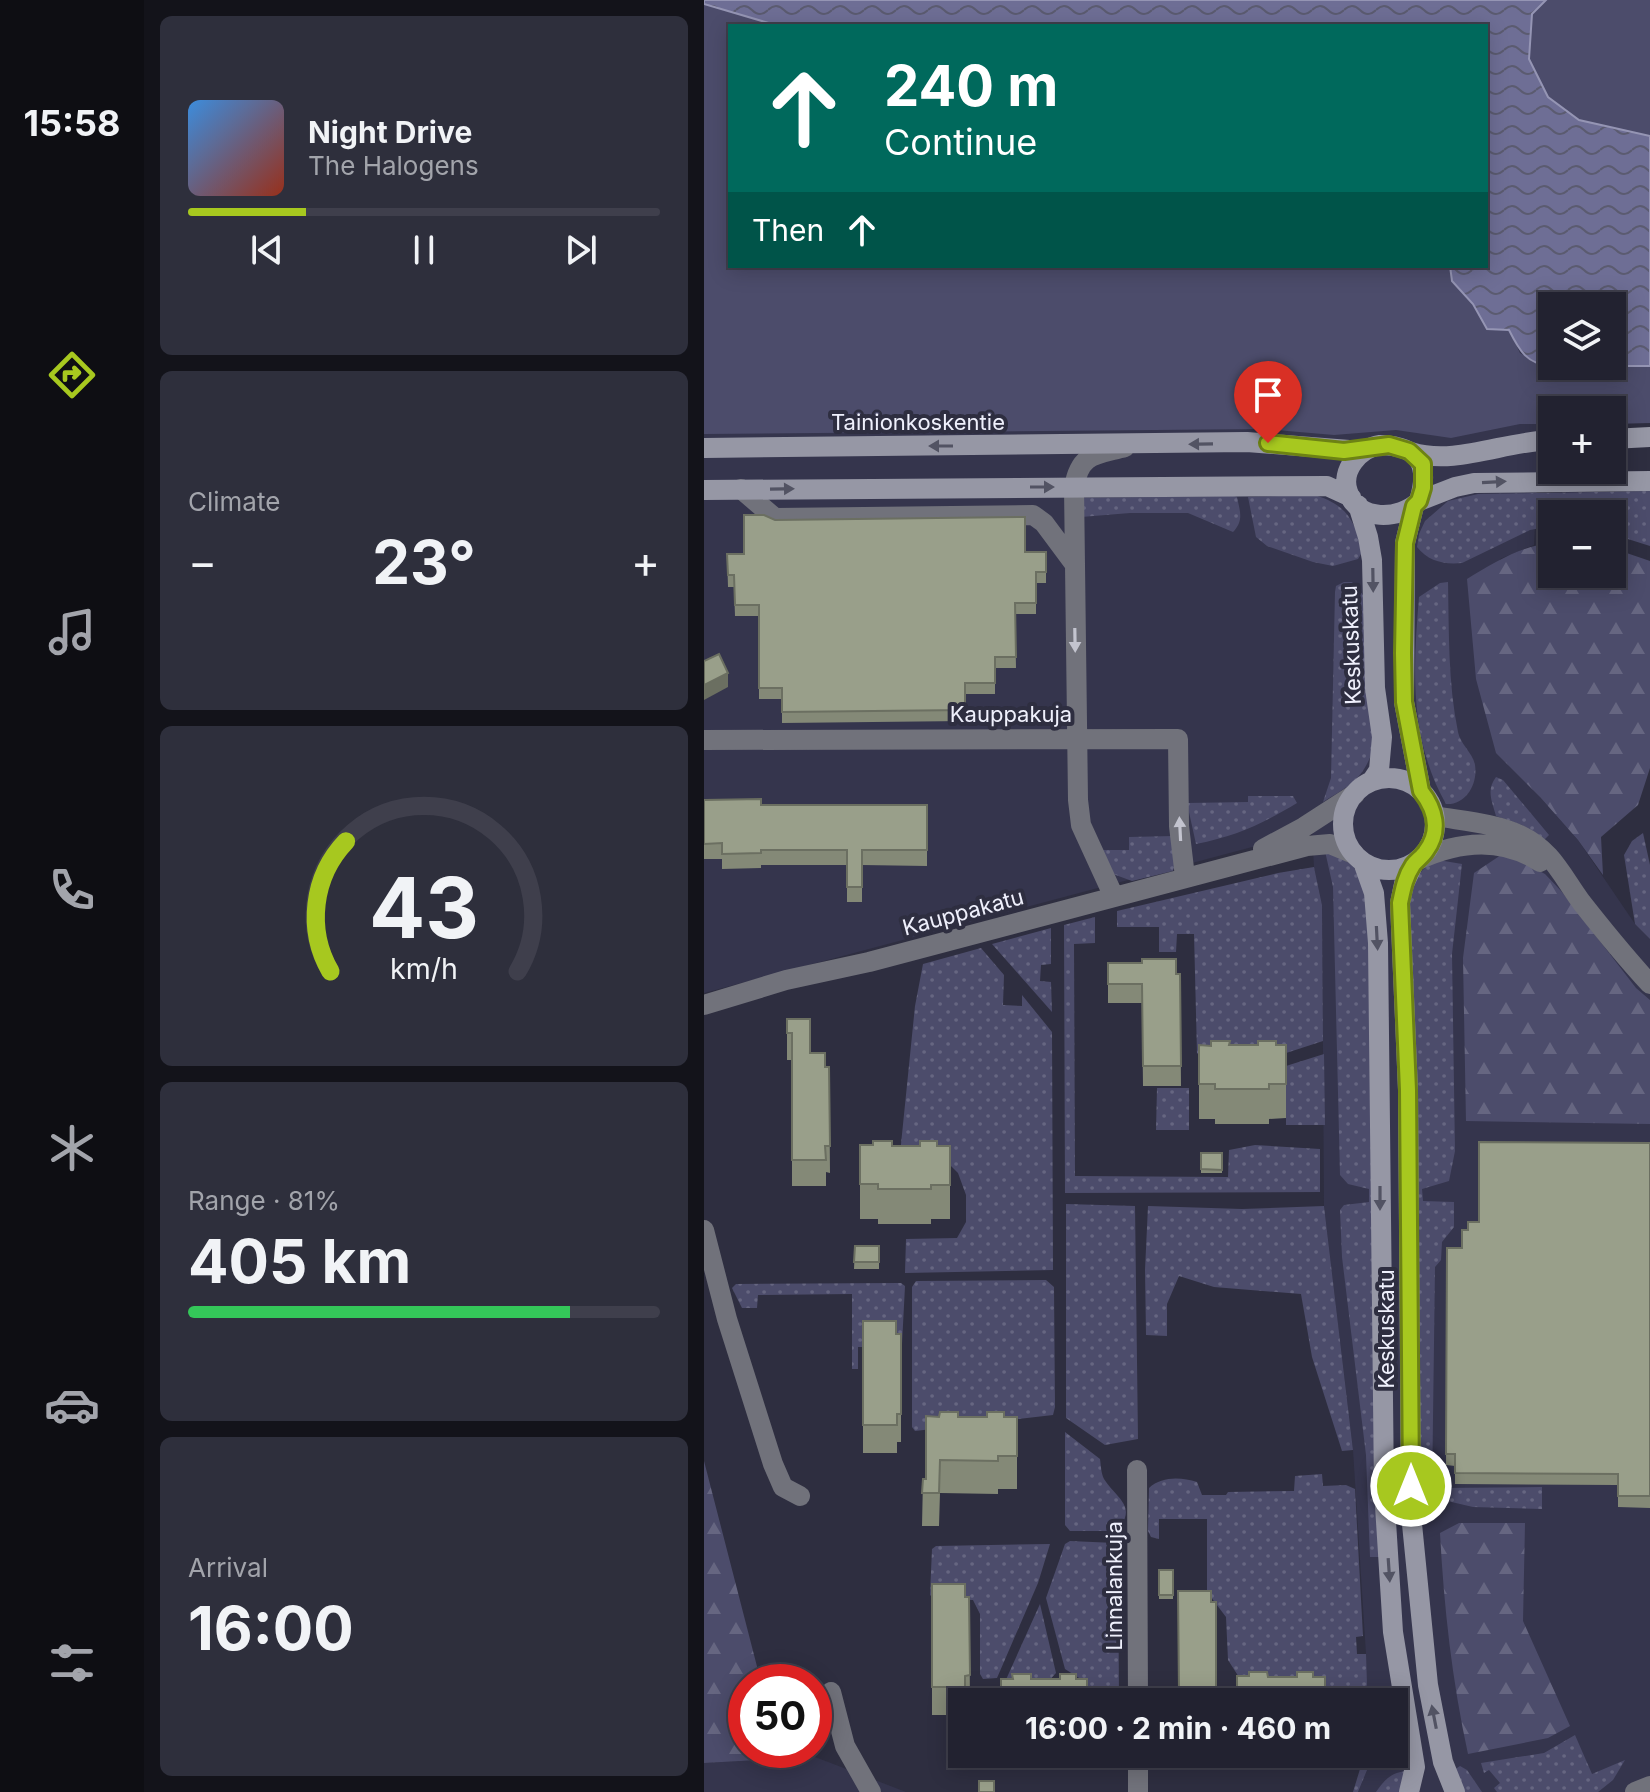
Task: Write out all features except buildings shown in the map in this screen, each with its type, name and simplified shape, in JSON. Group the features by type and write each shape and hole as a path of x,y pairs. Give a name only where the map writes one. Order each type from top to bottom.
{"main road":[{"path":"1626,438 1650,437"},
{"path":"1354,501 1347,487 1353,460 1362,451 1380,445 1442,458 1511,443 1538,441"},
{"name":"Tainionkoskentie","path":"704,448 1247,442 1362,451"},
{"path":"1409,451 1423,464 1425,475 1408,526 1405,553 1404,702 1421,791"},
{"path":"704,490 1327,486 1373,514 1381,515 1404,513 1416,504 1455,487 1474,483 1650,481"},
{"name":"Keskuskatu","path":"1354,501 1368,537 1372,560 1375,688 1382,745 1379,770 1363,788"},
{"path":"1381,778 1403,780 1421,791 1430,802 1435,816 1432,843 1416,861 1389,870 1375,868 1359,858 1343,828 1345,810 1363,788 1381,778"},
{"name":"Keskuskatu","path":"1359,858 1374,893 1378,943 1384,1490 1393,1632 1415,1767 1409,1792"},
{"name":"Keskuskatu","path":"1416,861 1404,884 1400,903 1408,1090 1411,1514 1428,1685 1443,1762 1455,1792"}],"street":[{"name":"Tainionkoskentie","path":"1074,487 1082,462 1092,456 1133,445"},
{"path":"1074,487 1078,800 1081,825 1114,897"},
{"path":"741,489 775,518 1033,515 1044,523 1073,562"},
{"name":"Kauppakuja","path":"704,740 1178,739 1179,826 1185,877"},
{"name":"Kauppakatu","path":"1235,864 1304,827 1363,788"},
{"path":"1435,816 1502,828 1545,851 1555,860 1620,951 1650,984"},
{"name":"Kauppakatu","path":"704,1005 786,980 869,962 1317,844 1330,844 1359,858"},
{"path":"1416,861 1459,846 1497,845 1517,849 1537,860 1573,889"},
{"path":"704,1230 727,1319 773,1464 783,1487 800,1496"},
{"name":"Linnalankuja","path":"1137,1470 1138,1688"},
{"path":"832,1696 845,1746 871,1792"},
{"path":"1138,1768 1138,1792"},
{"path":"1635,1792 1650,1786"}],"shaded area":[{"path":"704,4 772,24 728,24 728,268 1450,268 1452,281 1538,360 1538,380 1542,380 1541,396 1538,396 1534,545 1500,559 1540,797 1578,840 1635,924 1650,939 1650,1792 1358,1792 1368,1768 1408,1768 1408,1688 1366,1688 1353,1450 1324,1206 1322,905 1314,867 1312,831 704,993"},
{"path":"728,1762 728,1768 832,1768 832,1763 906,1792 704,1792 704,1763"}],"green space":[{"path":"1546,0 1650,0 1650,136 1579,120 1548,97 1529,59 1532,14"},
{"path":"704,4 772,24 728,24 728,268 1450,268 1452,281 1473,304 1487,329 1509,330 1520,353 1538,362 1538,380 1626,380 1626,366 1650,366 1650,423 1626,424 1626,396 1538,396 1538,424 1520,424 1451,438 1396,430 1334,435 1264,429 704,434"},
{"path":"1650,491 1650,546 1626,538 1626,500 1538,500 1538,529 1462,563 1437,561 1426,556 1417,547 1425,521 1448,501 1478,494"},
{"path":"1315,495 1342,509 1352,522 1364,549 1358,559 1333,566 1313,562 1267,546 1256,537 1248,497"},
{"path":"1237,497 1240,516 1233,532 1188,513 1081,517 1080,498"},
{"path":"1538,546 1538,588 1626,588 1626,553 1650,561 1650,768 1638,805 1601,837 1603,875 1578,840 1496,753 1476,679 1467,579 1518,551"},
{"path":"1352,582 1363,595 1374,748 1355,780 1323,802 1331,778 1335,592 1336,586"},
{"path":"1448,582 1452,695 1459,736 1474,761 1475,779 1465,797 1446,804 1425,754 1416,703 1415,651 1419,597 1440,583"},
{"path":"1496,777 1503,780 1549,835 1544,840 1522,825 1496,816 1491,791"},
{"path":"1248,796 1293,796 1297,803 1248,828 1196,844 1187,803 1248,802"},
{"path":"1643,833 1650,865 1650,939 1635,924 1624,855 1632,841"},
{"path":"1174,836 1177,856 1173,871 1132,881 1113,874 1099,850 1129,850 1129,837"},
{"path":"1325,851 1347,861 1359,874 1369,916 1380,1557 1370,1557 1366,1455 1342,1257 1340,1210 1344,1205 1369,1202 1369,1189 1348,1184 1340,1175 1333,887"},
{"path":"1501,855 1545,874 1636,988 1650,1000 1650,1124 1466,1121 1463,958 1474,873"},
{"path":"1438,860 1462,864 1452,954 1455,1151 1449,1181 1422,1189 1423,1201 1454,1202 1454,1227 1442,1242 1441,1260 1435,1267 1432,1493 1419,1492 1407,904 1421,872"},
{"path":"1314,867 1322,905 1323,1041 1280,1055 1207,1063 1197,1053 1194,934 1177,934 1176,952 1159,952 1159,927 1117,927 1117,911"},
{"path":"1095,917 1095,943 1074,944 1075,1176 1228,1177 1229,1150 1255,1145 1320,1149 1320,1192 1065,1193 1064,925"},
{"path":"1051,928 1051,964 1041,965 1040,981 1051,982 1052,1012 992,944"},
{"path":"981,948 1004,975 1003,1005 1022,1006 1022,995 1052,1032 1053,1270 905,1273 906,1239 957,1238 966,1222 966,1195 958,1173 948,1163 900,1154 915,1006 923,964"},
{"path":"1324,1054 1325,1125 1286,1125 1286,1066"},
{"path":"1157,1088 1189,1088 1189,1130 1156,1130"},
{"path":"1066,1204 1135,1206 1138,1439 1105,1445 1066,1418"},
{"path":"1148,1206 1242,1209 1324,1206 1353,1450 1342,1451 1312,1357 1301,1294 1214,1287 1179,1276 1167,1304 1167,1336 1146,1335"},
{"path":"1046,1280 1054,1287 1053,1415 915,1431 912,1427 912,1287 916,1281"},
{"path":"901,1283 905,1286 902,1344 900,1347 858,1347 858,1369 852,1369 852,1294 758,1295 757,1308 742,1308 732,1288 736,1284"},
{"path":"1065,1432 1100,1459 1104,1479 1126,1509 1117,1531 1070,1531 1065,1525"},
{"path":"704,1461 756,1664 728,1664 728,1762 704,1763"},
{"path":"1322,1474 1323,1486 1346,1485 1355,1489 1363,1636 1356,1637 1357,1654 1366,1654 1365,1688 1246,1688 1228,1660 1226,1617 1207,1592 1207,1519 1159,1519 1159,1539 1151,1537 1148,1531 1149,1488 1160,1481 1178,1479 1197,1482 1202,1495 1226,1495 1228,1492 1294,1491 1295,1476"},
{"path":"1542,1487 1542,1509 1473,1507 1443,1500 1443,1488"},
{"path":"1459,1523 1525,1523 1523,1621 1570,1726 1548,1738 1468,1754 1450,1644 1440,1533"},
{"path":"1070,1541 1115,1543 1118,1548 1119,1688 1088,1688 1087,1683 1065,1669 1046,1598 1065,1544"},
{"path":"1050,1544 1038,1583 997,1678 983,1679 980,1674 980,1614 973,1600 934,1599 930,1595 932,1549 936,1546"},
{"path":"1040,1604 1056,1673 1044,1686 1004,1684"},
{"path":"1575,1735 1592,1774 1625,1760 1613,1780 1598,1792 1497,1792 1494,1788 1500,1783 1489,1770 1484,1773 1481,1763 1544,1753"},
{"path":"1460,1766 1467,1770 1482,1792 1465,1792 1454,1770"},
{"path":"1368,1768 1358,1792 1353,1792 1360,1769"},
{"path":"1406,1771 1401,1792 1376,1792 1389,1777"}],"water":[{"path":"704,0 1546,0 1532,14 1529,59 1548,97 1579,120 1650,136 1650,366 1626,366 1626,292 1538,292 1538,364 1520,350 1509,330 1487,329 1473,304 1452,281 1450,268 1488,268 1488,24 772,24 704,4"}],"route":[{"path":"1268,443 1344,451 1389,445 1417,457 1423,464 1425,475 1419,501 1414,506 1408,526 1404,564 1404,702 1421,791 1430,802 1435,816 1432,843 1414,863 1404,884 1400,903 1408,1090 1411,1486"}]}
